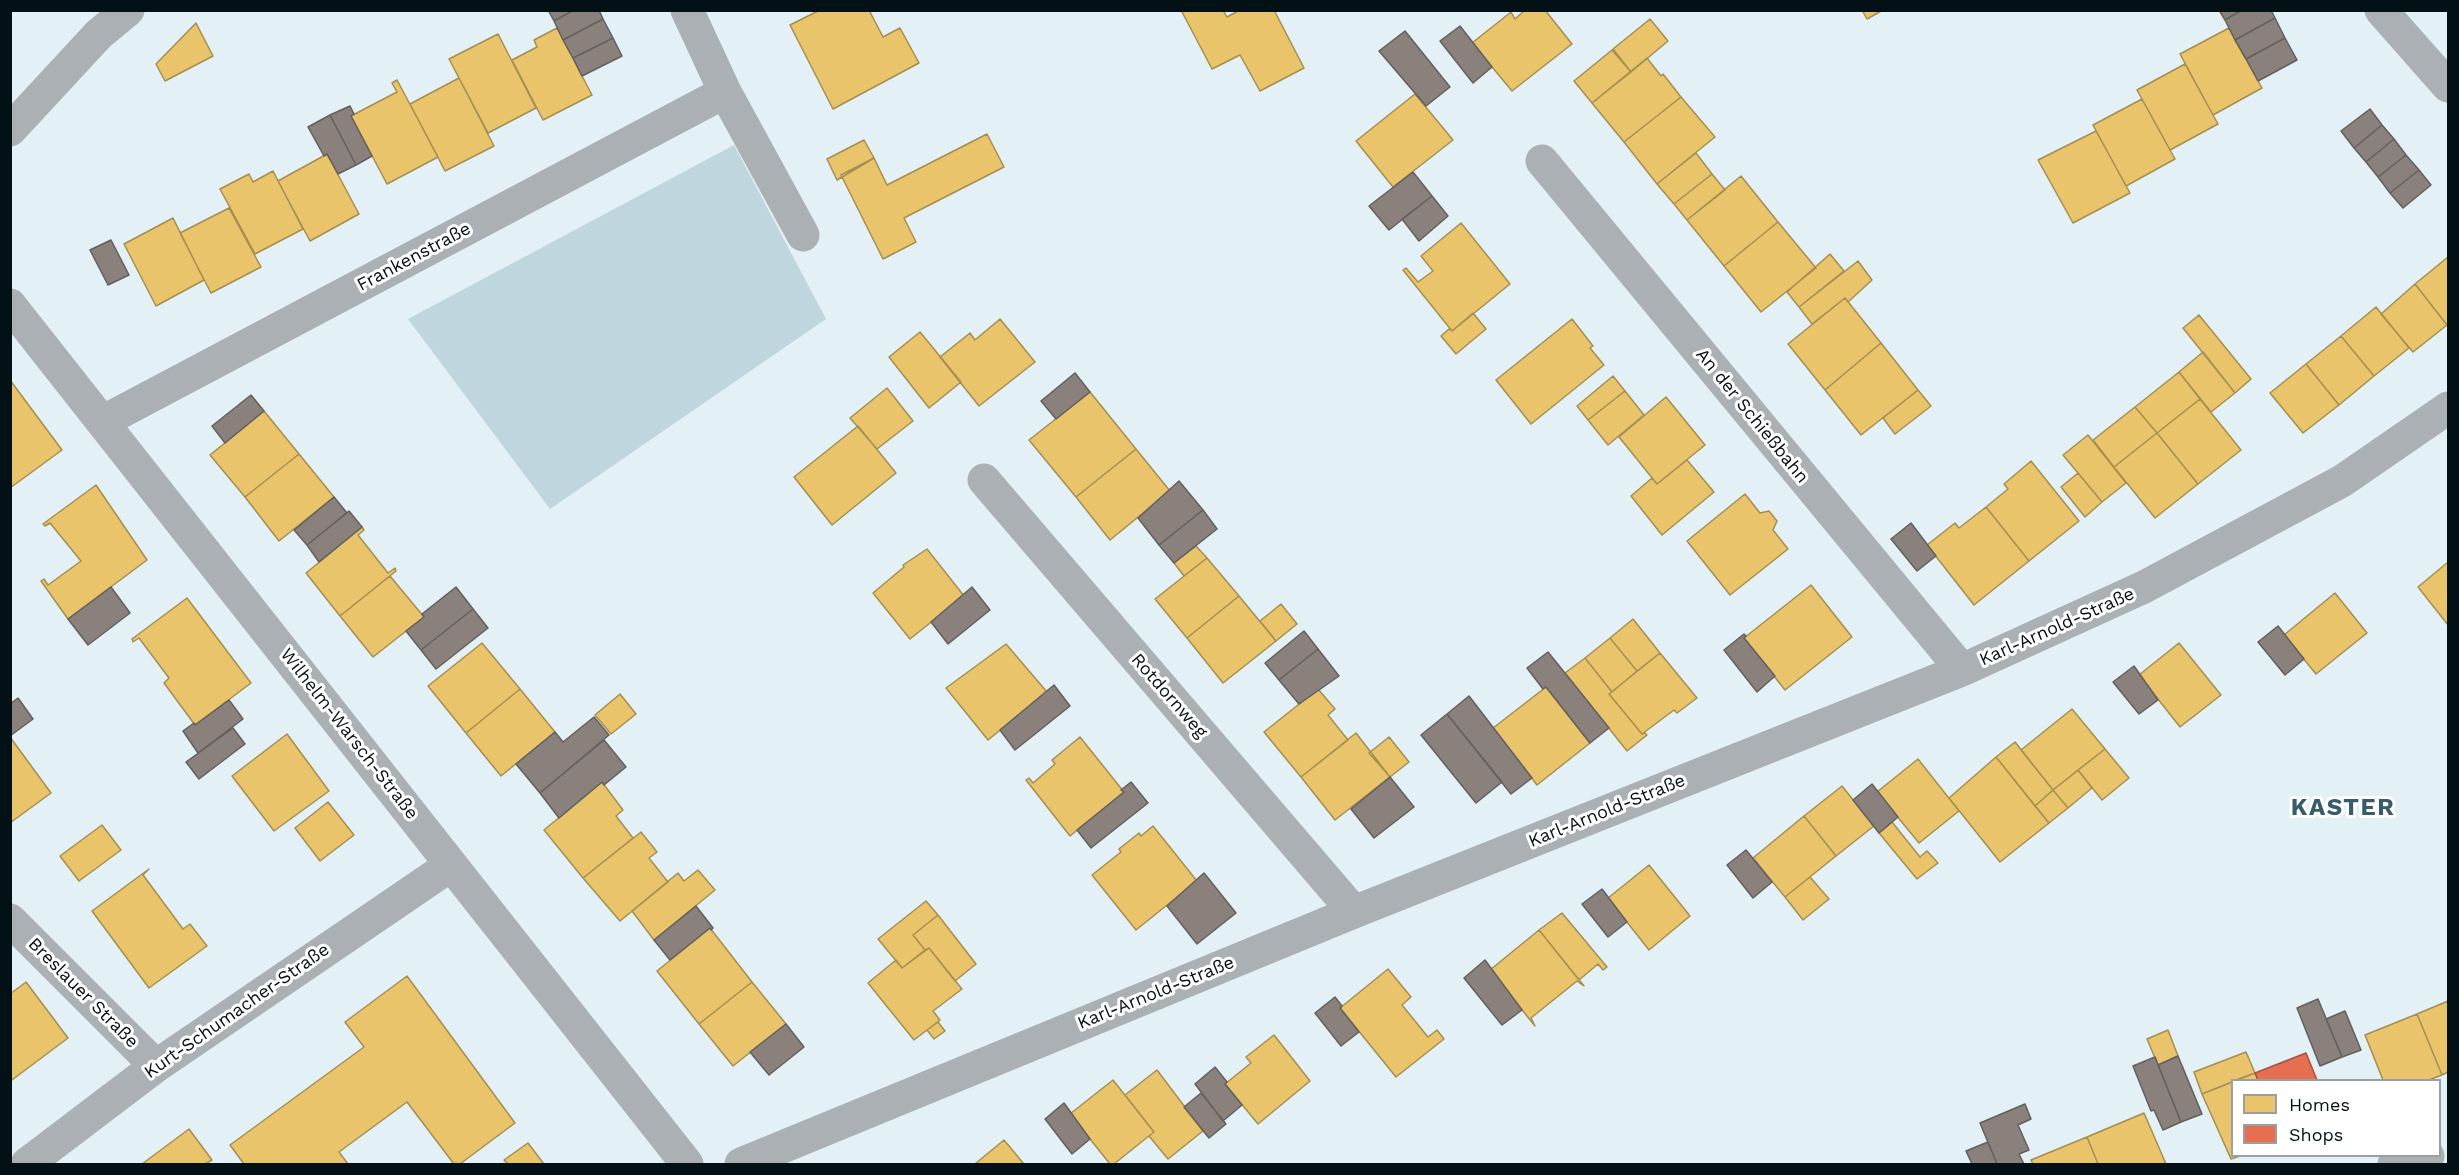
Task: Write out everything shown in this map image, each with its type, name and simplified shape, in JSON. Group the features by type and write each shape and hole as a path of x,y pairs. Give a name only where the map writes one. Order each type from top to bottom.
{"street":[{"path":"687,10 725,93 803,235"},
{"path":"2381,10 2448,86"},
{"path":"10,129 99,34 130,12"},
{"name":"Frankenstraße","path":"104,421 725,93"},
{"name":"An der Schießbahn","path":"1542,161 1962,670"},
{"name":"Wilhelm-Warsch-Straße","path":"10,305 104,421 687,1164"},
{"name":"Karl-Arnold-Straße","path":"741,1164 1354,912 1962,670 2144,587 2311,498 2342,481 2448,408"},
{"name":"Rotdornweg","path":"984,480 1354,912"},
{"name":"Kurt-Schumacher-Straße","path":"27,1164 156,1066 451,865"},
{"name":"Breslauer Straße","path":"10,920 156,1066"},
{"path":"2394,1164 2420,1157"}],"shaded area":[{"path":"734,145 826,319 550,509 408,319"}],"building: Homes":[{"path":"820,10 869,10 883,37 900,28 919,63 833,109 790,25"},
{"path":"1181,10 1223,10 1227,17 1240,10 1274,10 1304,68 1260,91 1240,55 1212,69"},
{"path":"1525,10 1545,10 1572,44 1512,91 1472,43 1511,12 1515,19"},
{"path":"1862,10 1883,10 1867,19"},
{"path":"1650,19 1668,41 1631,72 1613,49"},
{"path":"196,23 213,56 165,81 156,64"},
{"path":"557,28 592,95 543,120 512,60 537,47 534,40"},
{"path":"2229,28 2262,88 2213,115 2180,54"},
{"path":"498,34 536,108 488,133 449,59"},
{"path":"1612,50 1631,72 1592,103 1574,81"},
{"path":"1647,58 1681,97 1624,142 1592,103"},
{"path":"2185,64 2218,124 2170,150 2137,90"},
{"path":"459,78 494,146 445,171 410,104"},
{"path":"397,80 438,157 387,184 351,116 397,92 392,83"},
{"path":"1415,94 1453,140 1393,187 1356,141"},
{"path":"1681,97 1715,137 1657,184 1624,142"},
{"path":"2142,99 2175,159 2126,186 2093,125"},
{"path":"2096,131 2130,193 2073,223 2038,160"},
{"path":"987,134 1004,167 904,218 916,242 883,259 841,175 874,158 887,185"},
{"path":"864,140 874,158 837,180 827,159"},
{"path":"1696,153 1712,174 1674,204 1657,184"},
{"path":"327,154 359,214 310,241 278,181"},
{"path":"273,171 303,229 255,254 220,189 249,174 253,182"},
{"path":"1712,174 1725,190 1687,220 1674,204"},
{"path":"1741,176 1778,222 1724,266 1687,220"},
{"path":"229,208 261,267 211,293 180,233"},
{"path":"173,218 204,280 156,306 124,244"},
{"path":"1778,222 1816,268 1761,312 1724,266"},
{"path":"1461,223 1510,284 1452,331 1403,270 1406,268 1418,282 1433,271 1421,256"},
{"path":"1830,254 1844,271 1799,307 1787,292"},
{"path":"2448,257 2448,323 2447,325 2415,284"},
{"path":"1858,261 1872,280 1848,302 1845,298 1812,324 1799,307"},
{"path":"2415,284 2447,325 2413,352 2381,314"},
{"path":"1845,298 1881,343 1825,390 1788,344"},
{"path":"2376,307 2409,348 2374,376 2341,336"},
{"path":"1473,313 1486,329 1456,354 1441,336 1449,329 1452,331"},
{"path":"2199,315 2251,379 2235,393 2183,328"},
{"path":"1000,319 1035,362 979,406 940,357 970,333 975,340"},
{"path":"1572,319 1593,346 1590,348 1604,365 1531,424 1496,380"},
{"path":"920,332 961,382 929,408 889,357"},
{"path":"2341,336 2374,376 2339,405 2306,364"},
{"path":"1881,343 1918,390 1861,435 1825,390"},
{"path":"2203,352 2235,393 2211,412 2179,372"},
{"path":"2306,364 2339,405 2303,433 2270,393"},
{"path":"2179,372 2200,399 2157,433 2135,407"},
{"path":"1613,376 1625,391 1588,420 1577,406"},
{"path":"10,380 62,450 10,488"},
{"path":"887,388 913,421 877,449 850,418"},
{"path":"1918,390 1931,406 1895,434 1883,418"},
{"path":"1625,391 1644,415 1608,445 1588,420"},
{"path":"1090,392 1136,449 1076,497 1029,440"},
{"path":"1666,397 1705,445 1657,484 1619,437"},
{"path":"2200,399 2241,450 2198,484 2157,433"},
{"path":"2135,407 2157,433 2114,467 2093,440"},
{"path":"264,411 299,454 245,497 210,455"},
{"path":"858,426 896,473 832,525 794,477"},
{"path":"2157,433 2198,484 2155,518 2114,467"},
{"path":"2088,435 2126,483 2102,502 2063,455"},
{"path":"1136,449 1170,491 1110,540 1076,497"},
{"path":"299,454 334,497 279,541 245,497"},
{"path":"1687,460 1714,492 1662,535 1631,496 1652,478 1657,484"},
{"path":"2031,461 2079,521 2029,561 1986,507 2008,489 2004,484"},
{"path":"2078,473 2102,502 2085,517 2061,487"},
{"path":"96,485 147,560 68,619 41,581 44,579 48,585 81,561 50,523 45,526 43,524"},
{"path":"1745,494 1760,513 1769,511 1777,521 1773,530 1788,549 1730,595 1687,541"},
{"path":"1986,507 2029,561 1974,605 1927,545 1955,523 1959,528"},
{"path":"362,527 364,530 358,535 388,573 395,568 396,571 340,616 306,573"},
{"path":"1196,546 1207,558 1184,576 1174,563"},
{"path":"927,549 964,596 910,639 873,593 904,567 903,565"},
{"path":"1207,558 1239,596 1187,638 1155,599"},
{"path":"2448,562 2448,625 2418,587"},
{"path":"390,576 424,617 373,657 340,616"},
{"path":"1811,585 1852,637 1785,690 1744,638"},
{"path":"2335,593 2367,633 2316,674 2284,635"},
{"path":"1239,596 1276,641 1223,683 1187,638"},
{"path":"187,598 251,683 195,725 164,683 169,678 139,638 133,642 132,639"},
{"path":"1281,604 1297,624 1276,641 1260,621"},
{"path":"1633,619 1660,653 1637,671 1610,638"},
{"path":"1610,638 1637,671 1612,692 1585,658"},
{"path":"482,643 520,689 466,733 428,686"},
{"path":"2179,643 2221,695 2180,727 2139,675"},
{"path":"1006,644 1047,692 988,740 946,688"},
{"path":"1660,653 1697,698 1677,713 1674,710 1642,734 1609,694"},
{"path":"1585,658 1612,692 1609,694 1642,734 1647,735 1627,751 1565,673"},
{"path":"1546,687 1590,743 1537,785 1493,728"},
{"path":"520,689 555,732 501,776 466,733"},
{"path":"1318,689 1335,709 1328,715 1348,740 1301,777 1264,732"},
{"path":"620,694 636,714 611,734 595,715"},
{"path":"2072,709 2105,749 2053,790 2021,750"},
{"path":"1356,733 1390,777 1335,820 1301,777"},
{"path":"287,734 329,791 274,831 232,776"},
{"path":"10,737 51,793 10,823"},
{"path":"1080,737 1124,792 1070,836 1026,780 1029,778 1033,783 1055,764 1052,760"},
{"path":"1389,737 1409,762 1390,777 1369,753"},
{"path":"2015,742 2053,790 2035,806 1996,757"},
{"path":"2105,749 2129,778 2102,800 2078,770"},
{"path":"1996,757 2049,823 2000,862 1949,798"},
{"path":"1918,759 1959,811 1919,843 1877,792"},
{"path":"2078,770 2092,788 2068,808 2053,790"},
{"path":"602,782 623,810 616,816 633,838 583,878 544,830"},
{"path":"1842,786 1874,826 1836,856 1804,816"},
{"path":"2053,790 2068,808 2049,823 2035,806"},
{"path":"328,802 354,835 320,861 295,828"},
{"path":"1804,816 1836,856 1785,897 1753,858"},
{"path":"1892,822 1920,857 1927,851 1938,863 1917,879 1879,833"},
{"path":"102,825 121,850 79,881 60,856"},
{"path":"1153,826 1197,881 1136,930 1092,875 1121,852 1119,849 1139,833 1141,836"},
{"path":"641,832 657,852 649,858 668,882 620,921 583,878"},
{"path":"1649,865 1690,916 1649,950 1608,898"},
{"path":"149,869 143,875 183,929 190,924 207,946 149,988 92,911"},
{"path":"698,870 715,890 654,940 632,911 678,873 684,881"},
{"path":"1810,877 1829,899 1803,920 1785,897"},
{"path":"926,901 938,915 913,935 925,950 902,968 878,939"},
{"path":"1562,913 1607,967 1603,970 1598,964 1579,980 1539,930"},
{"path":"938,915 976,964 955,981 929,948 925,950 913,935"},
{"path":"710,928 752,982 699,1024 657,971"},
{"path":"1539,930 1584,986 1577,981 1531,1018 1535,1026 1490,970"},
{"path":"929,948 962,989 933,1011 940,1020 914,1040 868,983 896,960 902,968"},
{"path":"1388,969 1411,997 1402,1005 1428,1037 1437,1030 1444,1039 1396,1077 1340,1008"},
{"path":"407,976 515,1123 460,1164 454,1164 407,1102 339,1152 348,1164 244,1164 230,1145 364,1047 345,1022"},
{"path":"26,982 68,1038 12,1080 10,1077 10,994"},
{"path":"752,982 786,1024 733,1066 699,1024"},
{"path":"2448,1001 2448,1072 2442,1075 2417,1014"},
{"path":"2417,1014 2442,1075 2432,1079 2383,1079 2365,1035"},
{"path":"938,1022 945,1031 934,1039 927,1030"},
{"path":"2168,1030 2178,1056 2158,1065 2147,1039"},
{"path":"1274,1035 1310,1081 1258,1124 1225,1084 1251,1063 1246,1057"},
{"path":"2246,1052 2255,1073 2240,1079 2231,1079 2231,1083 2202,1094 2194,1072"},
{"path":"1157,1070 1203,1131 1168,1159 1149,1136 1154,1132 1125,1095"},
{"path":"2255,1073 2258,1079 2239,1079"},
{"path":"1113,1080 1154,1132 1114,1164 1110,1164 1070,1114"},
{"path":"2231,1082 2231,1157 2237,1157 2231,1159 2202,1094"},
{"path":"2144,1113 2166,1164 2098,1164 2087,1137"},
{"path":"189,1129 212,1160 205,1164 142,1164"},
{"path":"2087,1137 2098,1164 2033,1164 2031,1160"},
{"path":"1004,1140 1024,1164 976,1163"},
{"path":"528,1143 544,1164 508,1164 504,1160"}],"building: Shops":[{"path":"2306,1053 2317,1079 2258,1079 2255,1073"}],"building: Industry":[{"path":"548,10 574,10 554,21"},
{"path":"574,10 599,10 603,19 563,40 554,21"},
{"path":"2219,10 2242,10 2225,20"},
{"path":"2242,10 2271,10 2275,18 2235,40 2225,20"},
{"path":"2275,18 2285,38 2246,59 2235,40"},
{"path":"603,19 613,38 573,58 563,40"},
{"path":"1460,26 1492,67 1473,83 1440,41"},
{"path":"1405,31 1450,87 1426,106 1379,51"},
{"path":"613,38 622,56 582,76 573,58"},
{"path":"2285,38 2297,60 2258,81 2246,59"},
{"path":"350,106 354,114 351,116 372,156 356,165 330,115"},
{"path":"2370,109 2382,125 2354,148 2341,131"},
{"path":"330,115 356,165 338,174 327,154 324,156 308,127"},
{"path":"2382,125 2394,139 2366,162 2354,148"},
{"path":"2394,139 2406,155 2378,177 2366,162"},
{"path":"2406,155 2419,170 2390,193 2378,177"},
{"path":"2419,170 2431,185 2403,208 2390,193"},
{"path":"1413,172 1432,196 1389,230 1369,206"},
{"path":"1432,196 1448,216 1419,241 1402,219"},
{"path":"111,240 129,275 108,285 90,250"},
{"path":"1075,373 1090,392 1056,419 1041,401"},
{"path":"251,395 264,411 225,443 212,426"},
{"path":"1179,481 1203,510 1159,545 1138,518"},
{"path":"334,497 347,513 307,545 294,530"},
{"path":"1203,510 1217,529 1174,563 1159,545"},
{"path":"349,511 362,527 319,562 307,545"},
{"path":"1911,523 1936,556 1917,571 1891,539"},
{"path":"111,587 130,613 88,645 68,619"},
{"path":"456,587 473,609 421,650 406,631 424,617 422,614"},
{"path":"972,587 990,610 948,644 931,622"},
{"path":"473,609 488,628 436,669 421,650"},
{"path":"2278,626 2304,659 2285,675 2258,642"},
{"path":"1304,631 1318,649 1279,680 1265,663"},
{"path":"1744,634 1746,636 1744,638 1775,676 1757,692 1724,650"},
{"path":"1318,649 1339,676 1299,704 1279,680"},
{"path":"1548,652 1609,728 1590,743 1546,687 1543,689 1527,668"},
{"path":"2134,666 2158,700 2139,714 2113,682"},
{"path":"1054,685 1070,706 1015,750 1000,730"},
{"path":"1469,696 1532,778 1511,794 1447,714"},
{"path":"18,698 33,719 10,736 10,704"},
{"path":"229,700 243,719 198,753 183,731"},
{"path":"1447,714 1502,782 1476,803 1421,735"},
{"path":"594,717 609,735 540,793 516,764 555,732 563,742"},
{"path":"233,728 245,744 199,779 186,762"},
{"path":"604,740 626,767 604,785 602,782 559,818 540,793"},
{"path":"1390,777 1414,807 1374,838 1351,809"},
{"path":"1131,782 1148,803 1091,848 1077,830 1124,792 1121,790"},
{"path":"1872,784 1898,817 1879,833 1853,800"},
{"path":"1746,850 1772,882 1753,898 1727,865"},
{"path":"1204,873 1236,913 1197,944 1167,906"},
{"path":"1602,889 1627,922 1608,937 1582,904"},
{"path":"696,906 713,928 670,960 654,940"},
{"path":"1485,960 1522,1010 1502,1025 1464,978"},
{"path":"1335,997 1342,1006 1340,1008 1359,1032 1341,1046 1315,1013"},
{"path":"2318,999 2342,1057 2320,1066 2297,1008"},
{"path":"2345,1011 2361,1050 2342,1057 2326,1019"},
{"path":"786,1024 804,1047 769,1075 750,1052"},
{"path":"2178,1056 2202,1114 2181,1122 2158,1065"},
{"path":"2155,1057 2181,1122 2163,1130 2154,1110 2151,1111 2133,1066"},
{"path":"1215,1067 1242,1105 1223,1121 1195,1084"},
{"path":"1201,1093 1226,1124 1209,1138 1184,1107"},
{"path":"1064,1103 1090,1139 1072,1154 1045,1119"},
{"path":"2025,1104 2031,1119 2018,1125 2029,1150 2019,1154 2024,1164 1997,1164 1980,1123"},
{"path":"1988,1142 1997,1164 1972,1164 1966,1151"}],"district":[{"name":"KASTER","path":"2343,808"}]}
